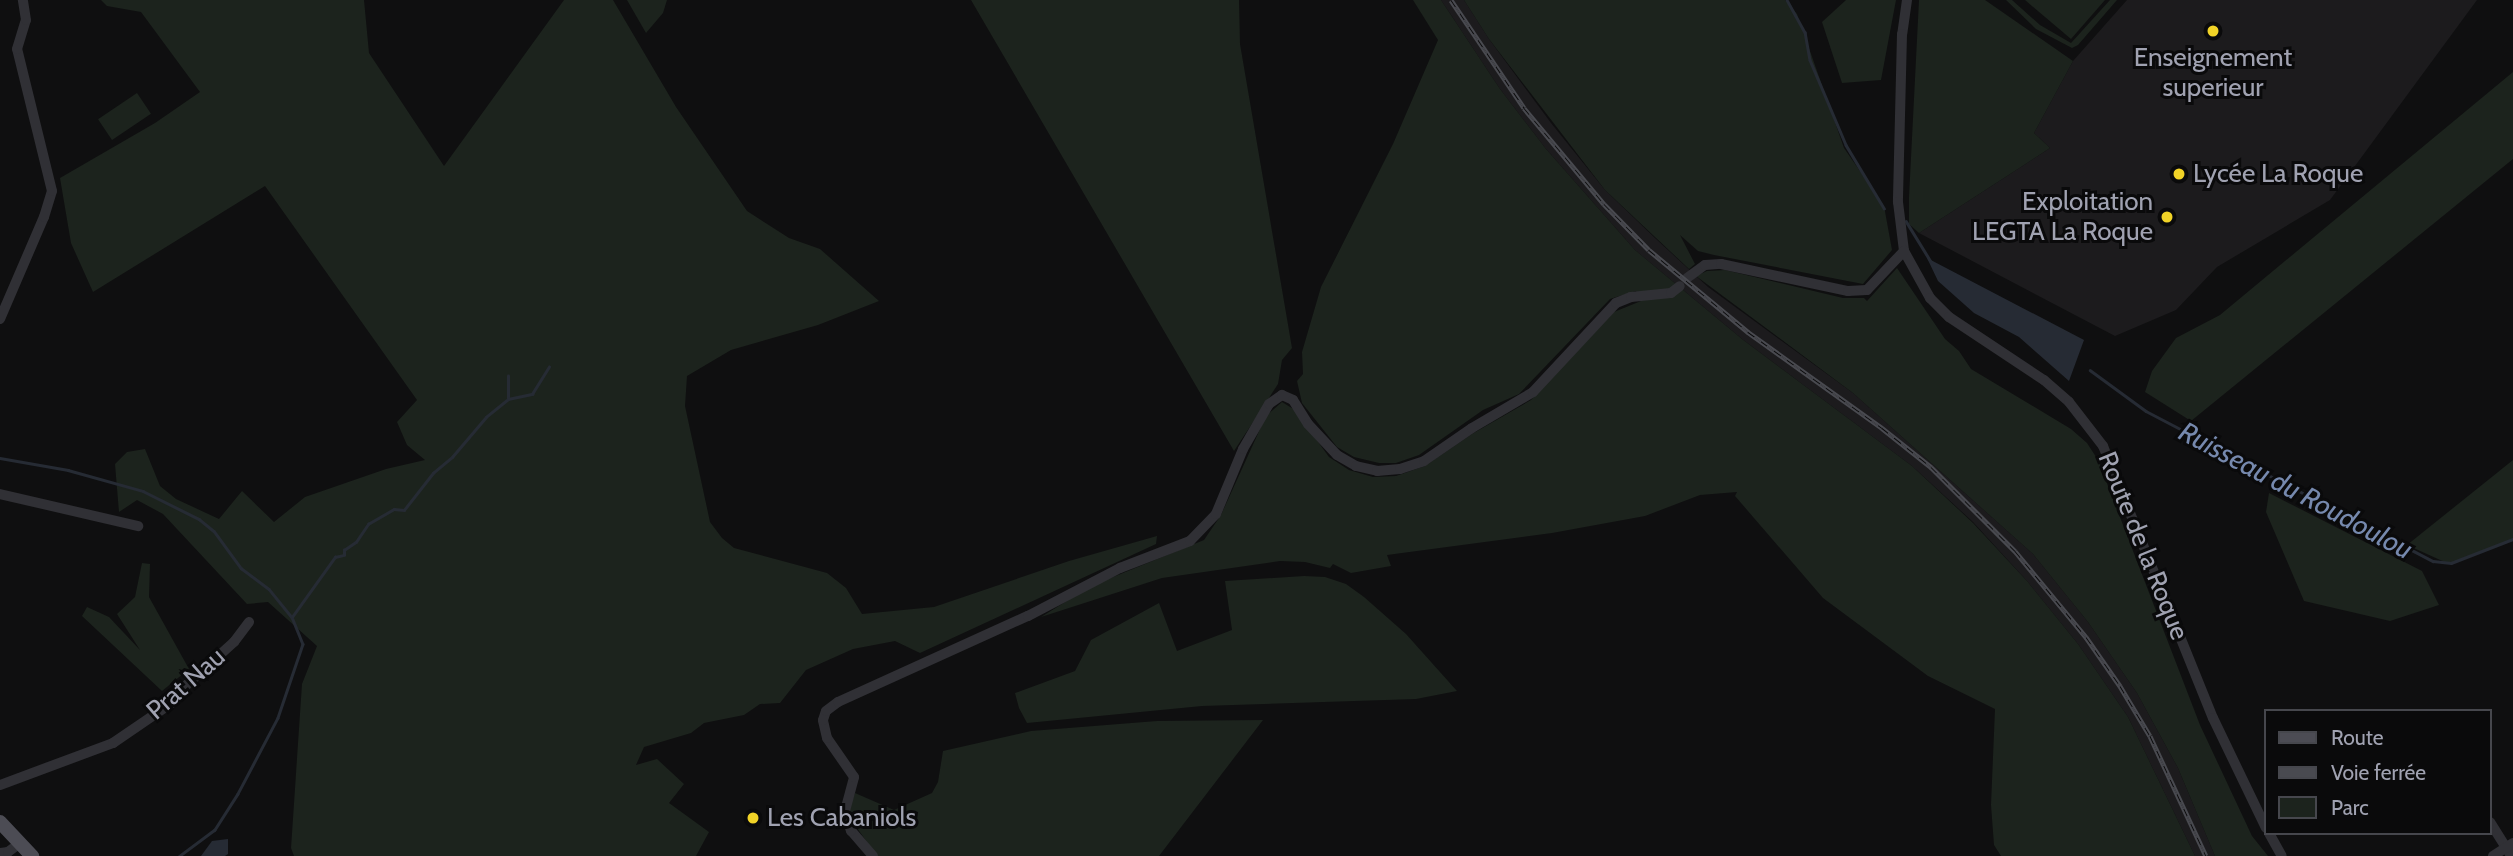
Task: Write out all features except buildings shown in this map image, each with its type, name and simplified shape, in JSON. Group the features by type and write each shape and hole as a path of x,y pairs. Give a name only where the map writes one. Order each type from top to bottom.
{"main road":[{"path":"0,822 8,850 32,856"}],"street":[{"path":"0,318 44,217 52,191 17,49 26,20 23,0"},
{"name":"Route de la Roque","path":"1907,0 1902,34 1898,202 1904,251 1930,298 1949,317 2045,380 2069,402 2103,446 2213,718 2264,824"},
{"path":"873,856 852,831 845,811 854,777 827,738 822,720 826,710 838,702 1028,616 1119,568 1190,541 1216,514 1244,449 1269,404 1282,395 1293,400 1308,424 1337,455 1356,466 1377,471 1400,469 1424,460 1533,392 1616,303 1630,297 1671,293 1706,265 1721,264 1848,291 1867,290 1904,251"},
{"path":"0,494 138,526"},
{"name":"Prat Nau","path":"0,785 113,743 176,700 181,690 234,642 249,622"},
{"path":"2492,825 2510,849 2493,856"},
{"path":"2270,835 2282,856"}],"shaded area":[{"path":"1441,0 1464,0 1489,39 1551,123 1605,190 1655,238 1708,287 1853,393 2033,554 2088,622 2137,693 2178,768 2215,856 2195,856 2128,717 2078,644 2027,581 1973,522 1912,466 1742,339 1635,250 1546,149 1500,89"},
{"name":"Lycée La Roque","path":"2127,0 2477,0 2330,200 2217,267 2176,310 2115,336 1919,233 2050,148 2034,133 2073,61"},
{"path":"1927,258 2084,340 2069,381 2019,337 1974,313 1938,281"},
{"path":"228,839 228,854 225,856 201,856 212,841"}],"green space":[{"path":"101,0 364,0 369,53 444,166 564,0 613,0 676,107 747,211 789,238 820,249 879,301 818,325 731,350 687,376 685,406 710,522 722,538 734,548 827,573 846,588 862,614 934,607 1069,561 1157,536 1156,544 920,653 895,641 853,649 806,670 780,703 760,704 744,715 704,723 691,733 644,747 636,765 657,759 684,784 669,803 709,832 696,856 294,856 291,848 302,684 317,646 268,602 247,604 163,514 137,500 119,512 115,464 127,452 145,449 160,486 176,499 219,519 242,491 274,522 305,497 386,469 425,460 407,445 397,422 417,400 265,186 93,292 71,243 60,178 155,123 200,92 141,12 107,6"},
{"path":"627,0 667,0 663,13 646,33"},
{"path":"971,0 1239,0 1240,44 1292,348 1282,360 1278,384 1234,451"},
{"path":"1413,0 1441,0 1500,89 1546,149 1635,250 1742,339 1912,466 1973,523 2027,581 2078,644 2128,717 2195,856 2001,856 1994,845 1991,805 1995,709 1928,676 1823,598 1735,496 1737,492 1700,495 1645,516 1552,533 1387,555 1391,566 1351,573 1333,564 1330,568 1305,562 1280,561 1162,578 1041,617 1091,586 1204,540 1221,515 1266,416 1282,402 1295,410 1329,457 1349,470 1373,477 1396,476 1425,466 1472,434 1531,400 1614,312 1641,301 1636,291 1610,299 1519,394 1483,410 1419,455 1396,463 1379,463 1354,457 1337,447 1302,403 1297,381 1303,374 1302,352 1321,287 1393,144 1438,40"},
{"path":"1464,0 1785,0 1797,14 1844,148 1884,206 1892,250 1863,284 1698,251 1680,235 1695,264 1689,269 1605,190 1489,39"},
{"path":"1846,0 1896,0 1881,80 1842,83 1822,22"},
{"path":"1919,0 1985,0 2073,61 2034,133 2050,148 1919,233 1909,224 1909,197"},
{"path":"2006,0 2012,0 2040,25 2071,43 2110,0 2117,0 2078,45 2072,48 2036,29"},
{"path":"2025,0 2105,0 2071,39"},
{"path":"2513,72 2513,159 2191,421 2145,392 2152,371 2176,338 2220,315"},
{"path":"137,93 151,114 112,140 98,119"},
{"path":"1897,268 1945,339 1959,351 1971,369 2071,429 2087,443 2098,460 2200,725 2252,836 2268,856 2215,856 2178,768 2137,693 2088,622 2033,554 1853,393 1696,276 1707,271 1725,270 1843,298 1864,298 1867,301"},
{"path":"2513,460 2513,539 2449,564 2407,545"},
{"path":"2269,493 2422,571 2439,605 2390,621 2304,601 2266,512"},
{"path":"142,563 150,564 149,597 189,669 162,691 82,616 87,607 109,617 140,650 117,614 135,597"},
{"path":"1325,577 1346,584 1364,597 1406,634 1457,691 1416,699 1202,706 1027,723 1019,708 1015,693 1075,671 1091,640 1159,603 1177,651 1232,630 1225,581"},
{"path":"1263,720 1159,856 877,856 852,821 849,808 855,793 894,810 932,793 938,782 943,751 1031,731 1157,721"}],"waterway":[{"name":"Ruisseau du Roudoulou","path":"1787,0 1805,32 1810,60 1846,145 1884,208"},
{"name":"Ruisseau du Roudoulou","path":"1906,221 1930,260"},
{"path":"292,617 335,557 344,555 344,550 356,542 368,524 394,509 404,510 433,473 452,457 486,417 508,399 532,394 549,367"},
{"name":"Ruisseau du Roudoulou","path":"2090,370 2146,411 2433,561 2451,563 2513,539"},
{"path":"508,376 508,399"},
{"path":"0,458 68,470 143,491 199,519 214,531 241,568 269,589 292,617 303,644 278,718 238,794 215,830 180,856"}],"railway":[{"path":"1451,0 1524,108 1604,204 1649,250 1748,332 1882,428 1931,467 2015,551 2086,637 2120,686 2150,736 2206,856"}],"place":[{"name":"Enseignement superieur","path":"2213,31"},
{"name":"Lycée La Roque","path":"2179,174"},
{"name":"Exploitation LEGTA La Roque","path":"2167,217"},
{"name":"Les Cabaniols","path":"753,818"}]}
